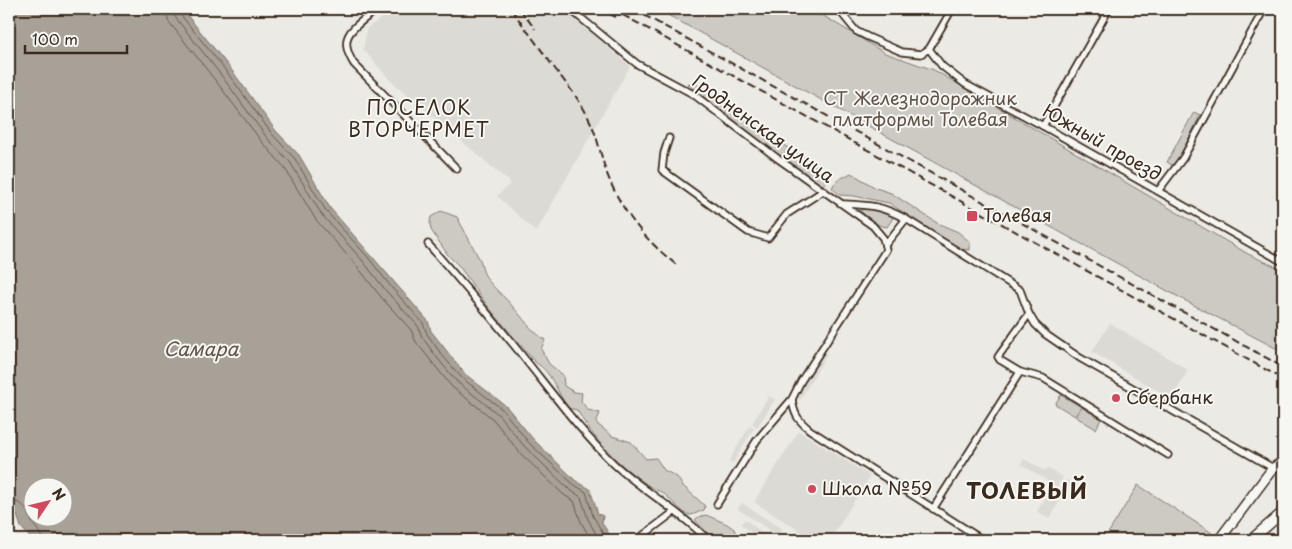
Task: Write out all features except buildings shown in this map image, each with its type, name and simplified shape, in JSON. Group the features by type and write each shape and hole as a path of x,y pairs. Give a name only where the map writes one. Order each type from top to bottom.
{"main road":[{"path":"1219,540 1273,468 1283,462"},
{"path":"1251,540 1283,512"}],"street":[{"path":"377,9 352,30 347,38 346,52 354,64 457,169"},
{"name":"Гродненская улица","path":"570,9 637,64 693,94 777,158 873,226 883,238 885,245"},
{"path":"838,9 856,31 902,52 920,54 929,49 952,9"},
{"path":"1043,126 1109,9"},
{"path":"1158,192 1183,158 1264,9"},
{"name":"Южный проезд","path":"929,49 942,66 965,84 1283,262"},
{"path":"669,138 664,153 662,170 748,232 768,238 787,214 823,190"},
{"name":"Гродненская улица","path":"842,204 888,209 906,219 1020,290 1030,314 1045,334 1080,358 1273,468"},
{"path":"717,504 757,440 792,399 801,381 886,250 885,245 906,219"},
{"path":"428,244 482,305 571,416 614,463 708,540"},
{"path":"1030,314 998,357 1020,372 1043,378 1168,455"},
{"path":"933,509 1020,372"},
{"path":"792,399 794,411 800,421 810,430 983,540"},
{"path":"637,540 674,512"}],"shaded area":[{"path":"395,9 563,9 630,66 536,232 497,196 511,183 390,80 363,49 367,28"},
{"path":"1110,323 1188,370 1172,399 1092,352"},
{"path":"824,352 827,354 800,400 796,397"},
{"path":"769,396 775,400 757,427 752,423"},
{"path":"750,425 754,428 733,463 729,461"},
{"name":"Школа №59","path":"799,431 870,476 830,540 814,540 754,502"},
{"path":"1024,459 1045,471 1047,468 1063,477 1057,487 1021,464"},
{"path":"1066,480 1071,483 1049,519 1037,511 1051,489 1057,493"},
{"path":"742,503 782,529 778,536 738,509"},
{"path":"745,519 771,540 761,540 741,524"}],"green space":[{"name":"СТ Железнодорожник платформы Толевая","path":"657,9 812,9 885,53 934,70 1248,254 1283,270 1283,352 1069,237"},
{"path":"687,83 698,85 760,130 821,169 827,175 827,181 823,185 818,184 733,121"},
{"path":"1194,112 1200,115 1180,157 1173,166 1167,162"},
{"path":"851,173 876,188 891,193 937,223 958,232 970,242 970,250 959,249 889,203 840,195 832,188 834,184"},
{"path":"865,208 887,212 893,218 887,227 879,225 860,210"},
{"path":"441,211 457,217 489,281 531,328 545,340 541,349 549,364 563,375 564,386 574,392 582,393 581,401 588,410 600,413 596,423 612,436 631,442 646,459 656,458 664,470 677,477 682,485 705,506 704,510 692,515 687,514 663,493 638,478 608,452 591,432 577,410 568,408 546,371 535,362 489,308 431,230 431,217"},
{"path":"1061,395 1081,407 1075,416 1055,404"},
{"path":"1081,407 1101,419 1096,429 1076,417"},
{"path":"1138,485 1212,533 1207,540 1104,540"},
{"path":"706,515 734,529 738,540 714,540 695,520"}],"water":[{"name":"Самара","path":"9,9 182,9 230,68 276,131 299,155 330,208 428,321 431,331 465,374 506,406 533,439 576,481 590,489 598,514 603,516 602,523 613,540 32,540 21,527 17,515 9,511"}],"railway":[{"path":"511,9 585,111 594,130 606,171 619,200 645,236 679,267"},
{"path":"520,9 535,29"},
{"path":"600,9 616,17"},
{"path":"612,9 1283,379"},
{"path":"633,9 1283,367"}],"place":[{"name":"Толевая","path":"972,216"},
{"name":"Сбербанк","path":"1116,398"},
{"name":"Школа №59","path":"812,489"}],"district":[{"name":"ПОСЕЛОК ВТОРЧЕРМЕТ","path":"419,119"},
{"name":"ТОЛЕВЫЙ","path":"1027,491"}]}
